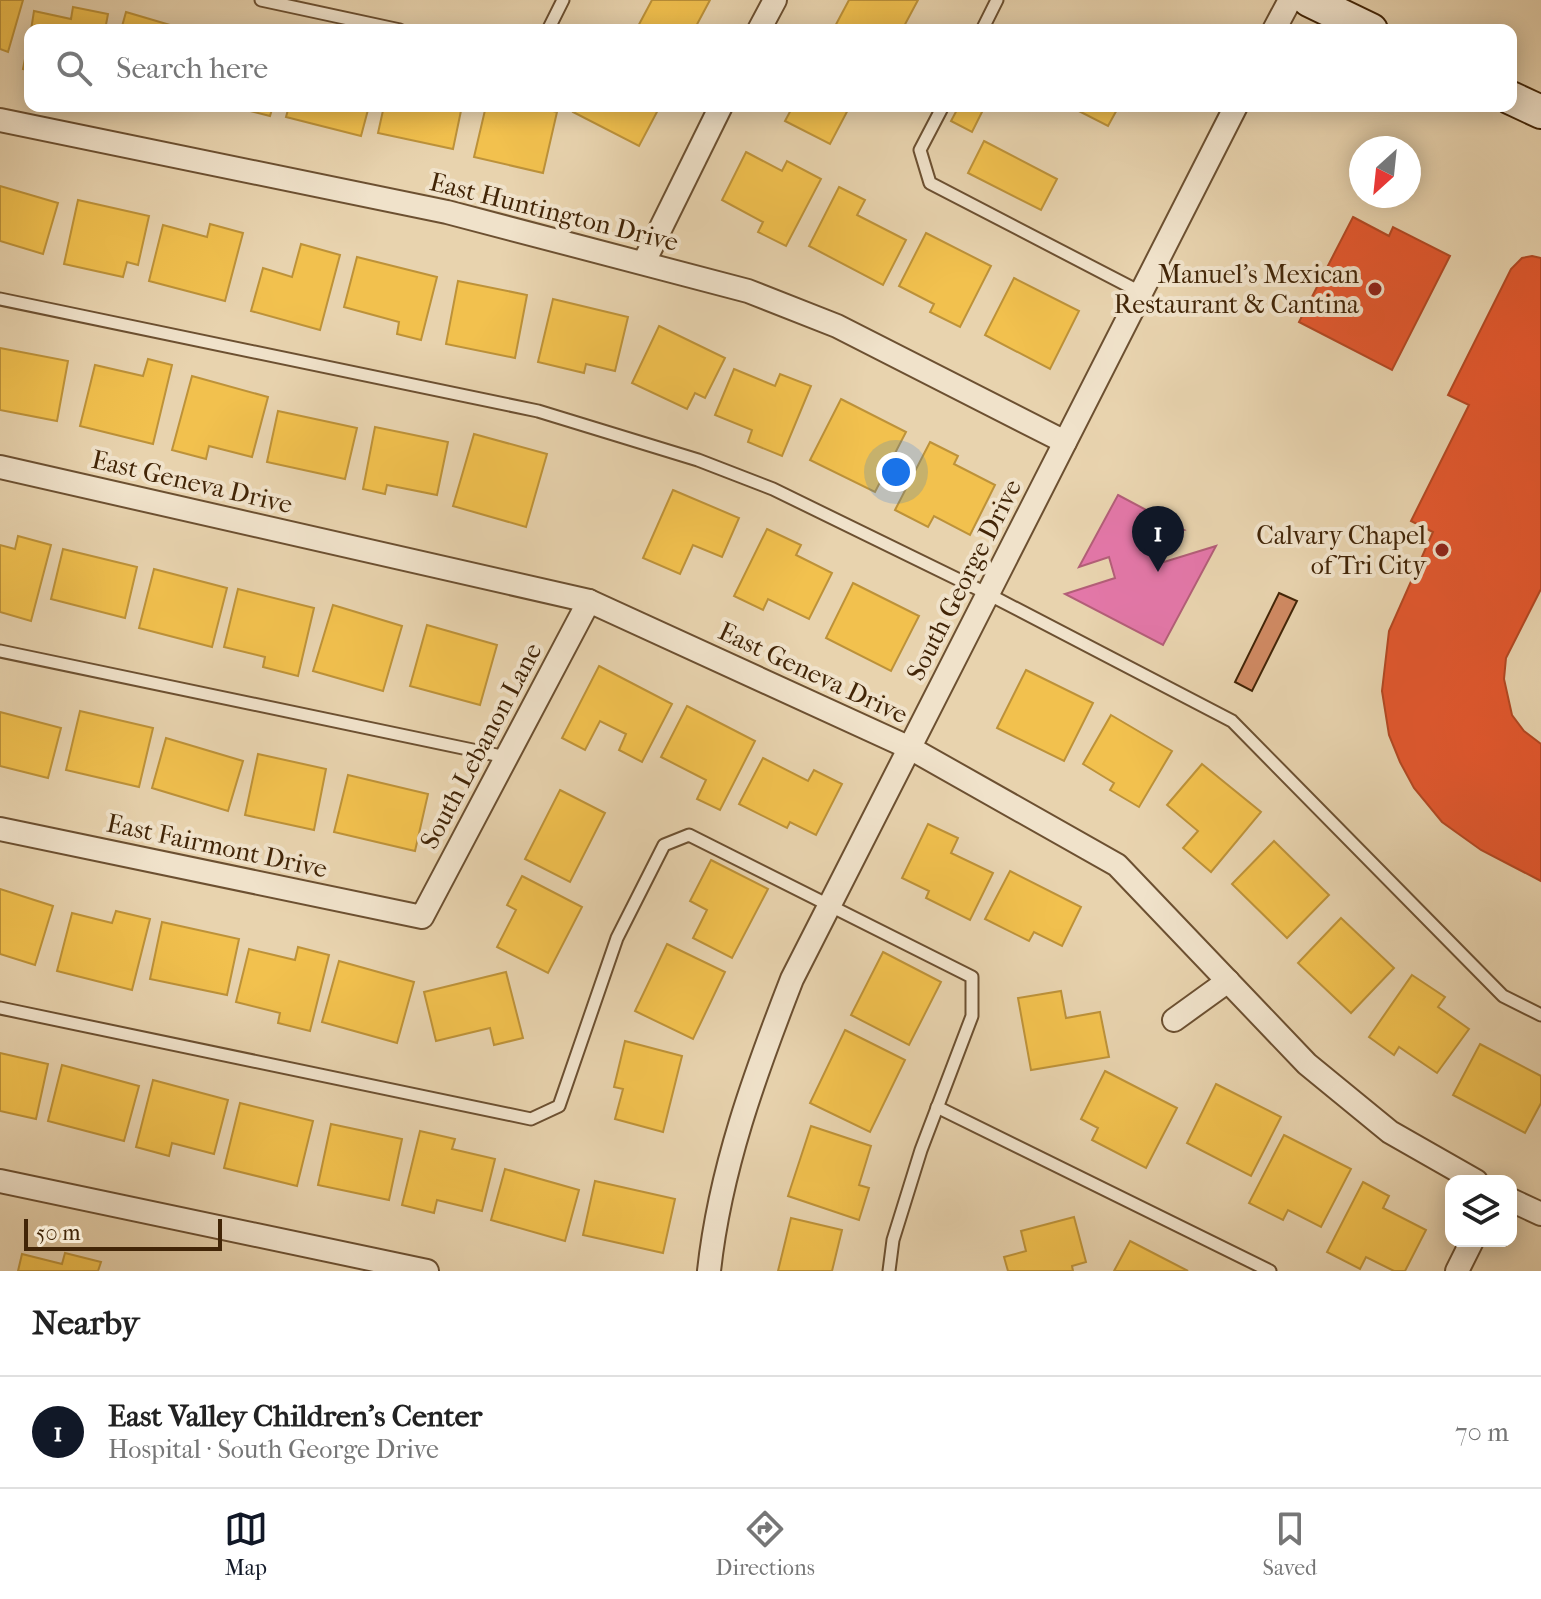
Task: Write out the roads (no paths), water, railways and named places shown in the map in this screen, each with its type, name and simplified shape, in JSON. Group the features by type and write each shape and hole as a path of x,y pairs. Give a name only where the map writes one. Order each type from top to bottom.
{"main road":[{"path":"1309,0 1359,24"},
{"path":"1517,101 1541,112"}],"street":[{"path":"762,24 775,0"},
{"path":"1277,24 1290,0"},
{"path":"644,262 718,112"},
{"name":"South George Drive","path":"709,1271 714,1222 748,1094 792,979 1233,112"},
{"name":"East Huntington Drive","path":"0,120 447,212 748,291 837,326 1065,442"},
{"name":"East Geneva Drive","path":"0,467 589,601 910,748 1117,865 1307,1064 1390,1132 1465,1175"},
{"name":"South Lebanon Lane","path":"422,917 589,601"},
{"name":"East Fairmont Drive","path":"0,829 422,917"},
{"path":"1174,1020 1228,981"},
{"path":"0,1181 427,1271"},
{"path":"1517,1203 1541,1214"},
{"path":"1457,1271 1469,1247"}],"lane":[{"path":"261,0 372,24"},
{"path":"551,24 563,0"},
{"path":"985,24 997,0"},
{"path":"940,112 920,150 930,183 1142,293"},
{"path":"0,299 538,411 698,460 773,489 988,594 1232,721 1503,996 1541,1015"},
{"path":"0,651 506,757"},
{"path":"0,1008 531,1119 559,1106 617,938 664,845 689,835 972,977 972,1016 937,1107 893,1240 889,1271"},
{"path":"937,1107 1270,1271"}],"place":[{"name":"Manuel's Mexican Restaurant & Cantina","path":"1375,289"},
{"name":"Calvary Chapel of Tri City","path":"1442,550"},
{"name":"East Valley Children's Center","path":"1158,572"}]}
